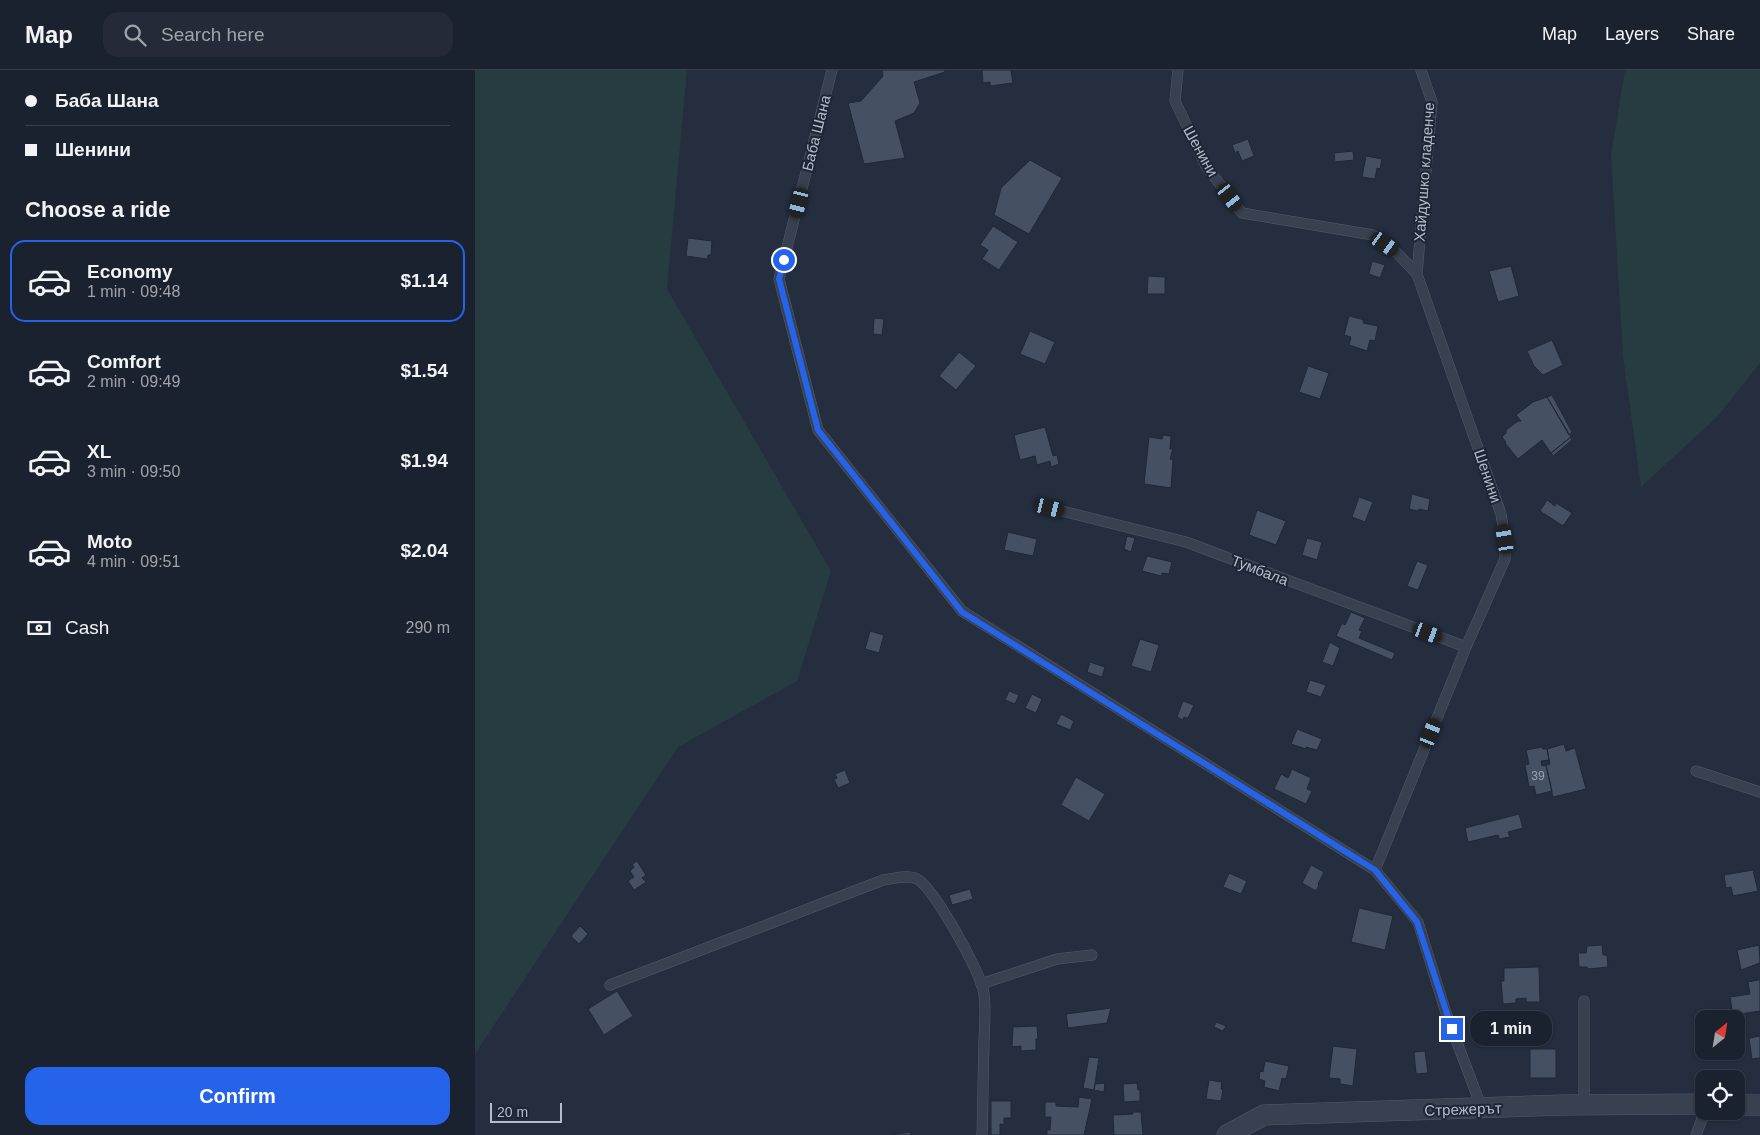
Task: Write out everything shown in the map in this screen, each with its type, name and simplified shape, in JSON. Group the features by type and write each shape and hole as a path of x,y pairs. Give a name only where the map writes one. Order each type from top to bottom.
{"street":[{"name":"Стрежерът","path":"1227,1135 1263,1115 1584,1105 1695,1104"},
{"path":"1745,1105 1760,1105"}],"lane":[{"name":"Баба Шана","path":"832,70 779,279 818,430 962,612 1375,870"},
{"name":"Шенини","path":"1177,70 1175,101 1206,166 1242,213 1373,235 1397,253 1417,274 1501,514 1505,539 1505,559 1466,647 1375,870"},
{"name":"Хайдушко кладенче","path":"1417,274 1431,102 1421,70"},
{"name":"Тумбала","path":"1050,508 1186,542 1466,647"},
{"path":"1696,771 1760,792"},
{"path":"1375,870 1417,922 1446,1013 1482,1109"},
{"path":"610,986 878,882 907,877 916,878 924,883 942,907 981,984 984,997 982,1135"},
{"path":"981,984 1057,959 1091,955"},
{"path":"1583,1001 1584,1105"},
{"path":"1695,1135 1701,1120"}],"green space":[{"path":"475,70 687,70 667,289 831,571 797,681 678,747 475,1054"},
{"path":"1625,70 1760,70 1760,363 1717,417 1641,487 1623,356 1611,155"}],"building":[{"path":"882,70 944,70 945,72 914,82 920,103 914,113 895,121 905,158 864,164 848,103 861,101 883,76"},
{"path":"982,70 1011,70 1013,83 990,86 990,82 983,83"},
{"path":"1248,139 1254,156 1242,161 1238,151 1235,153 1232,145"},
{"path":"1353,151 1354,160 1335,162 1334,153"},
{"path":"1366,156 1382,159 1380,169 1377,168 1375,179 1362,177"},
{"path":"1030,160 1062,178 1029,234 994,215 1001,188"},
{"path":"993,226 1018,242 999,270 982,259 988,250 980,245"},
{"path":"688,238 712,241 711,255 708,255 707,259 686,256"},
{"path":"1372,261 1385,265 1380,278 1369,274"},
{"path":"1511,266 1519,296 1498,302 1489,271"},
{"path":"1148,276 1165,277 1165,294 1147,294"},
{"path":"1349,316 1361,319 1364,321 1363,323 1378,326 1375,341 1370,340 1367,351 1349,345 1351,337 1344,335"},
{"path":"874,318 884,319 882,335 873,334"},
{"path":"1030,331 1055,342 1045,364 1020,354"},
{"path":"1552,340 1563,365 1543,375 1534,366 1527,351"},
{"path":"959,352 976,366 956,390 939,376"},
{"path":"1308,366 1329,373 1320,399 1299,392"},
{"path":"1552,395 1572,432 1569,435 1547,397"},
{"path":"1547,397 1571,437 1551,453 1542,440 1518,459 1502,437 1506,430 1518,421 1521,421 1516,415 1533,402"},
{"path":"1045,427 1053,456 1057,455 1059,464 1051,467 1050,461 1037,465 1035,456 1020,460 1014,435"},
{"path":"1163,435 1171,436 1170,449 1173,449 1170,459 1173,460 1171,488 1144,484 1149,437 1162,439"},
{"path":"1571,437 1572,440 1553,456 1551,453"},
{"path":"1412,494 1430,499 1428,511 1409,509"},
{"path":"1359,497 1373,502 1365,522 1352,517"},
{"path":"1547,500 1555,506 1556,503 1572,513 1563,526 1540,511"},
{"path":"1257,510 1286,521 1276,545 1249,535"},
{"path":"1008,532 1037,539 1033,556 1004,550"},
{"path":"1127,536 1135,538 1131,552 1124,549"},
{"path":"1307,538 1322,542 1317,560 1302,555"},
{"path":"1147,556 1172,562 1169,574 1162,573 1161,576 1142,571"},
{"path":"1417,561 1428,565 1418,590 1407,586"},
{"path":"1351,612 1365,618 1359,630 1362,631 1359,638 1395,653 1392,660 1336,636 1342,623 1345,625"},
{"path":"870,631 884,635 879,653 865,649"},
{"path":"1140,639 1159,645 1151,672 1131,666"},
{"path":"1330,642 1340,648 1333,666 1322,662"},
{"path":"1090,662 1105,667 1102,677 1087,672"},
{"path":"1310,680 1326,685 1321,697 1306,692"},
{"path":"1009,691 1019,695 1015,704 1005,700"},
{"path":"1032,694 1042,699 1036,713 1025,708"},
{"path":"1183,701 1194,705 1188,718 1184,717 1183,720 1177,717"},
{"path":"1061,714 1074,721 1070,730 1056,724"},
{"path":"1297,729 1322,739 1317,750 1291,744"},
{"path":"1564,744 1566,751 1575,748 1586,789 1553,797 1546,765 1550,764 1547,749"},
{"path":"1542,747 1547,749 1549,760 1541,761 1542,766 1546,765 1552,791 1536,795 1534,786 1529,787 1525,765 1529,764 1526,750"},
{"path":"1292,769 1311,778 1307,789 1312,791 1306,804 1274,789 1281,774 1288,778"},
{"path":"845,770 850,783 838,788 834,779 837,778 835,774"},
{"path":"1076,777 1105,794 1089,821 1061,805"},
{"path":"1519,814 1523,828 1508,832 1510,837 1499,839 1498,835 1468,842 1465,828"},
{"path":"637,861 646,875 642,878 646,882 634,890 628,881 634,877 630,871 634,867 632,864"},
{"path":"1311,865 1324,872 1316,891 1302,883"},
{"path":"1753,870 1758,891 1733,896 1731,887 1726,888 1724,875"},
{"path":"1229,873 1247,881 1241,894 1223,887"},
{"path":"970,889 973,899 952,905 949,895"},
{"path":"1359,908 1393,916 1385,950 1351,942"},
{"path":"580,926 588,934 579,944 571,936"},
{"path":"1602,945 1603,955 1607,955 1608,967 1588,969 1587,967 1579,967 1578,953 1586,953 1587,946"},
{"path":"1759,945 1760,963 1741,970 1737,950"},
{"path":"1539,967 1540,1002 1526,1002 1526,998 1516,999 1516,1003 1503,1004 1501,981 1504,981 1504,968"},
{"path":"1760,980 1760,1011 1745,1013 1745,1010 1732,1010 1730,997 1750,994 1748,982"},
{"path":"617,991 633,1016 604,1035 588,1009"},
{"path":"1111,1008 1107,1023 1068,1028 1066,1014"},
{"path":"1216,1022 1226,1026 1223,1031 1214,1027"},
{"path":"1037,1026 1038,1039 1036,1039 1036,1050 1021,1051 1021,1046 1012,1047 1013,1027"},
{"path":"1760,1036 1760,1058 1752,1059 1749,1038"},
{"path":"1333,1046 1357,1049 1353,1086 1340,1084 1340,1079 1329,1078"},
{"path":"1530,1049 1556,1049 1556,1078 1530,1078"},
{"path":"1425,1051 1428,1073 1416,1074 1414,1052"},
{"path":"1089,1057 1099,1058 1094,1090 1083,1088"},
{"path":"1265,1061 1289,1066 1286,1079 1282,1078 1279,1091 1264,1087 1265,1081 1259,1079 1260,1071 1263,1072"},
{"path":"1209,1080 1222,1082 1221,1101 1206,1099"},
{"path":"1105,1083 1104,1092 1094,1090 1095,1084"},
{"path":"1137,1083 1138,1090 1140,1090 1140,1101 1124,1102 1123,1084"},
{"path":"1079,1097 1092,1099 1084,1135 1047,1135 1047,1130 1050,1130 1051,1117 1045,1117 1045,1102 1056,1102 1056,1106 1078,1107"},
{"path":"991,1101 1011,1101 1011,1118 1004,1118 1004,1125 1000,1124 1000,1135 991,1135"},
{"path":"1133,1112 1141,1112 1143,1135 1114,1135 1113,1115 1133,1114"},
{"path":"910,1132 911,1135 890,1135"}],"route":[{"path":"784,260 779,279 818,430 962,612 1375,870 1417,922 1452,1029"}]}
